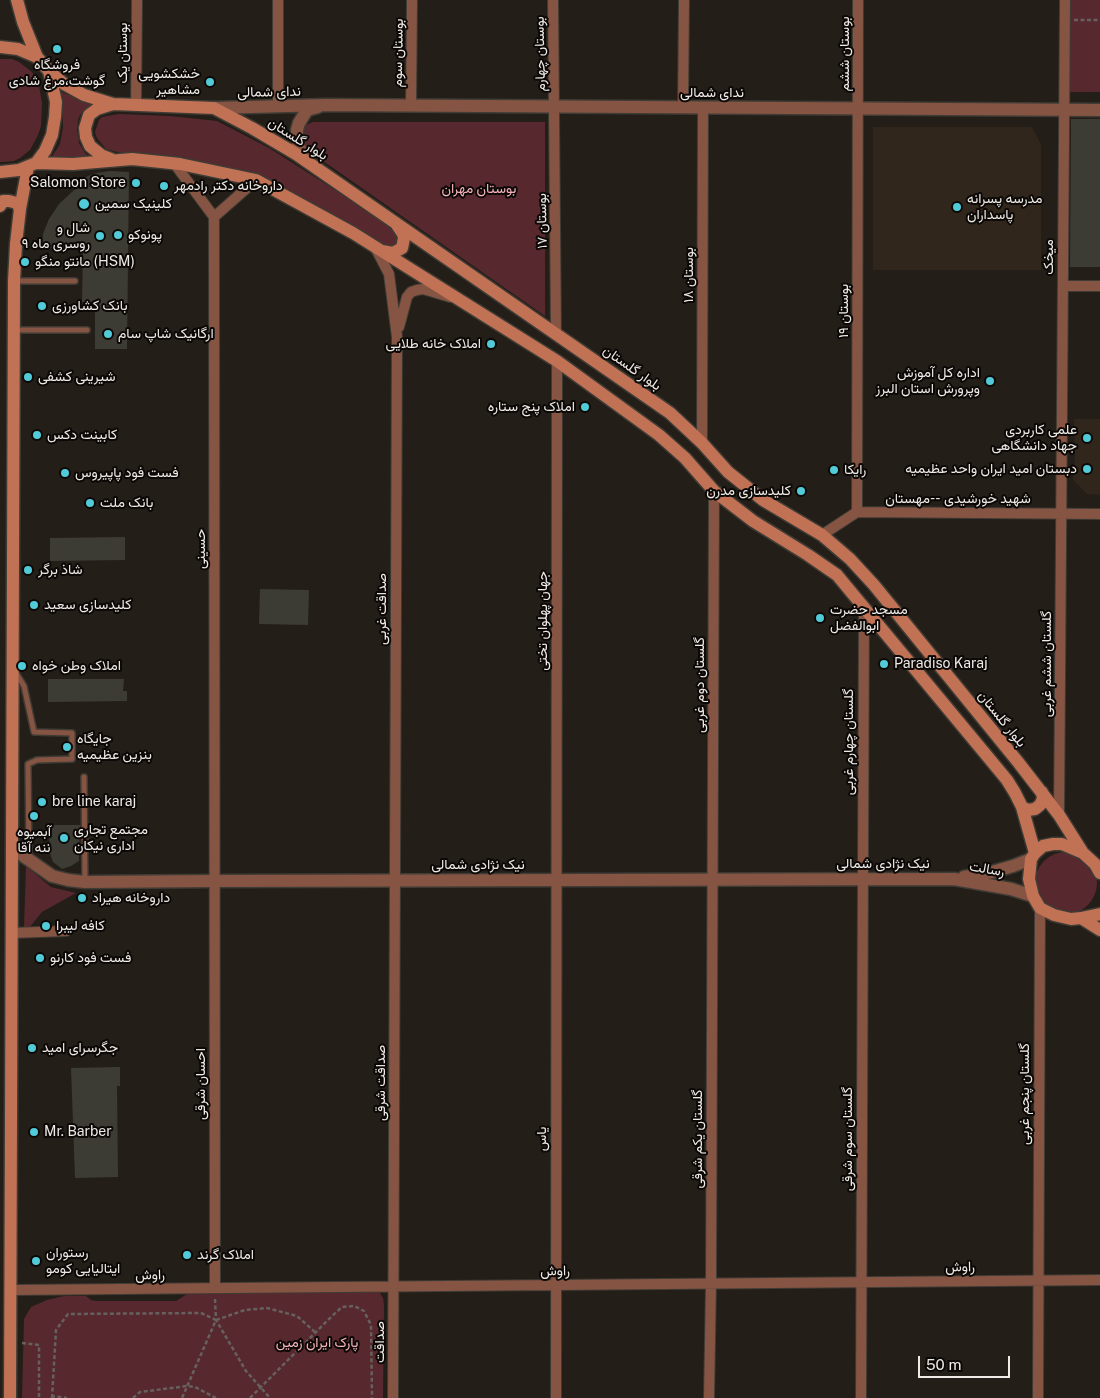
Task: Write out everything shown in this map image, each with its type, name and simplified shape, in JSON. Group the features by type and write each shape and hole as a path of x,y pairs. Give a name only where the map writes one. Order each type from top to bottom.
{"main road":[{"path":"10,1398 14,281 20,209 32,165 45,151 52,135 56,117 54,86 49,72 37,57 23,22 17,0"},
{"path":"0,47 18,49 37,57"},
{"name":"بلوار گلستان","path":"49,72 64,84 84,95 113,104 214,108 252,128 306,161 670,412 728,472 763,500 822,535 850,558 1042,792 1083,853"},
{"path":"112,160 101,155 90,146 85,128 89,116 97,109 113,104"},
{"path":"0,172 10,172 32,165 132,159 174,163 256,180 353,233 557,361 663,439 685,458 714,491 753,521 837,575 1015,792 1022,807 1033,856 1028,879 1033,896 1040,908 1071,919 1100,914"},
{"path":"0,206 3,201 9,200 17,203 20,209"},
{"path":"378,249 393,253 402,248 404,238 396,223"},
{"path":"1022,807 1028,810 1035,809 1043,799 1042,792"},
{"path":"1033,856 1044,846 1062,844 1083,853 1098,868"},
{"path":"1081,918 1100,930"}],"street":[{"name":"بوستان یک","path":"136,106 137,0"},
{"path":"278,0 278,106"},
{"name":"بوستان سوم","path":"411,106 412,0"},
{"name":"بوستان چهارم","path":"553,0 554,108"},
{"path":"683,108 684,0"},
{"name":"بوستان ششم","path":"858,0 858,109"},
{"name":"میخک","path":"1062,513 1065,0"},
{"name":"ندای شمالی","path":"306,161 298,146 298,123 307,110 325,105"},
{"name":"ندای شمالی","path":"214,108 325,105 554,108 1100,110"},
{"name":"بوستان ۱۷","path":"554,108 556,334"},
{"name":"بوستان ۱۸","path":"702,443 703,108"},
{"name":"بوستان ۱۹","path":"857,512 858,109"},
{"path":"174,163 214,217 256,180"},
{"name":"حسینی","path":"214,217 214,881"},
{"name":"صداقت غربی","path":"378,249 389,274 397,337 395,880"},
{"path":"1063,286 1100,286"},
{"name":"صداقت غربی","path":"397,337 406,297 411,292 423,289 459,300"},
{"name":"جهان پهلوان تختی","path":"556,880 557,361"},
{"name":"گلستان دوم غربی","path":"713,880 714,491"},
{"path":"822,535 857,512"},
{"name":"شهید خورشیدی --مهستان","path":"857,512 1100,514"},
{"name":"گلستان ششم غربی","path":"1059,815 1062,513"},
{"name":"گلستان چهارم غربی","path":"863,879 864,606"},
{"name":"نیک نژادی شمالی","path":"12,848 52,876 85,882 954,879"},
{"name":"رسالت","path":"954,879 1013,866 1033,856"},
{"name":"گلستان سوم شرقی","path":"861,1398 863,879"},
{"name":"رسالت","path":"954,879 1011,889 1033,896"},
{"name":"صداقت شرقی","path":"394,1286 395,880"},
{"name":"یاس","path":"556,880 556,1398"},
{"name":"گلستان یکم شرقی","path":"710,1398 713,880"},
{"name":"احسان شرقی","path":"214,881 214,1288"},
{"name":"گلستان پنجم غربی","path":"1038,1398 1040,908"},
{"path":"12,933 66,931"},
{"name":"راوش","path":"11,1290 1100,1280"},
{"name":"صداقت","path":"394,1286 394,1398"}],"lane":[{"path":"14,281 75,281"},
{"path":"13,330 87,330"},
{"path":"12,669 24,686 34,732 72,733 72,759 36,760 28,764 28,861"},
{"path":"84,777 85,882"}],"path":[{"path":"1065,20 1100,20"},
{"path":"214,1288 216,1320 246,1371 270,1398"},
{"path":"250,1398 342,1307 354,1306 364,1311 371,1325 372,1398"},
{"path":"67,1398 51,1397 56,1330 68,1314 200,1313 216,1320 245,1310 267,1308 296,1316 316,1333"},
{"path":"182,1398 216,1320"},
{"path":"10,1342 39,1345 39,1398"},
{"path":"133,1398 140,1392 186,1386 195,1387 216,1398"}],"shaded area":[{"name":"مدرسه پسرانه پاسداران","path":"873,127 1032,127 1041,145 1041,270 873,270"},
{"path":"1074,419 1100,419 1100,495 1087,494 1073,480 1075,457"}],"green space":[{"path":"1069,0 1100,0 1100,92 1069,92"},
{"path":"0,59 12,59 32,72 39,86 42,103 41,126 30,150 14,161 4,162 0,162"},
{"path":"58,91 95,104 88,107 80,115 77,129 79,143 85,153 91,158 50,159 60,144 63,127 62,106"},
{"path":"119,114 170,116 217,121 269,148 393,227 396,234 396,243 386,247 258,176 106,149 97,138 95,132 99,120 102,117"},
{"name":"بوستان مهران","path":"313,122 545,122 545,316 303,147 300,137 304,126"},
{"path":"1066,852 1083,857 1088,861 1092,866 1097,883 1092,900 1088,905 1083,909 1066,914 1049,909 1044,905 1040,900 1035,883 1040,866 1044,861 1049,857"},
{"path":"26,866 51,887 76,893 42,912 29,928 24,927"},
{"name":"پارک ایران زمین","path":"195,1289 379,1291 384,1305 383,1398 22,1398 24,1319 31,1307 47,1300 64,1296 86,1296 96,1301 176,1301"}],"building":[{"path":"1071,119 1100,119 1100,267 1070,267"},
{"path":"110,171 129,172 127,349 95,349 95,302 82,302 83,249 42,248 43,234 49,219 59,204 73,191 86,183 83,178 96,173"},
{"path":"125,537 125,560 50,561 50,538"},
{"path":"260,589 309,590 308,625 259,624"},
{"path":"48,679 124,679 123,691 127,691 127,701 48,702"},
{"name":"مجتمع تجاری اداری نیکان","path":"50,825 80,825 79,861 62,869 53,862 49,850"},
{"path":"120,1067 120,1086 117,1086 118,1177 75,1178 71,1068"}],"place":[{"name":"فروشگاه گوشت،مرغ شادی","path":"57,49"},
{"name":"خشکشویی مشاهیر","path":"210,82"},
{"name":"Salomon Store","path":"136,183"},
{"name":"داروخانه دکتر رادمهر","path":"164,186"},
{"name":"کلینیک سمین","path":"84,204"},
{"name":"مدرسه پسرانه پاسداران","path":"957,207"},
{"name":"پونوکو","path":"118,235"},
{"name":"شال و روسری ماه ۹","path":"100,236"},
{"name":"مانتو منگو (HSM)","path":"25,262"},
{"name":"بانک کشاورزی","path":"42,306"},
{"name":"ارگانیک شاپ سام","path":"108,334"},
{"name":"املاک خانه طلایی","path":"491,344"},
{"name":"شیرینی کشفی","path":"28,377"},
{"name":"اداره کل آموزش وپرورش استان البرز","path":"990,381"},
{"name":"املاک پنج ستاره","path":"585,407"},
{"name":"کابینت دکس","path":"37,435"},
{"name":"علمی کاربردی جهاد دانشگاهی","path":"1087,438"},
{"name":"دبستان امید ایران واحد عظیمیه","path":"1087,469"},
{"name":"رایکا","path":"834,470"},
{"name":"فست فود پاپیروس","path":"65,473"},
{"name":"کلیدسازی مدرن","path":"801,491"},
{"name":"بانک ملت","path":"90,503"},
{"name":"شاذ برگر","path":"28,570"},
{"name":"کلیدسازی سعید","path":"34,605"},
{"name":"مسجد حضرت ابوالفضل","path":"820,618"},
{"name":"Paradiso Karaj","path":"884,664"},
{"name":"املاک وطن خواه","path":"22,666"},
{"name":"جایگاه بنزین عظیمیه","path":"67,747"},
{"name":"bre line karaj","path":"42,802"},
{"name":"آبمیوه ننه آقا","path":"34,816"},
{"name":"مجتمع تجاری اداری نیکان","path":"64,838"},
{"name":"داروخانه هیراد","path":"82,898"},
{"name":"کافه لیبرا","path":"46,926"},
{"name":"فست فود کارنو","path":"40,958"},
{"name":"جگرسرای امید","path":"32,1048"},
{"name":"Mr. Barber","path":"34,1132"},
{"name":"املاک گرند","path":"187,1255"},
{"name":"رستوران ایتالیایی کومو","path":"36,1261"}]}
